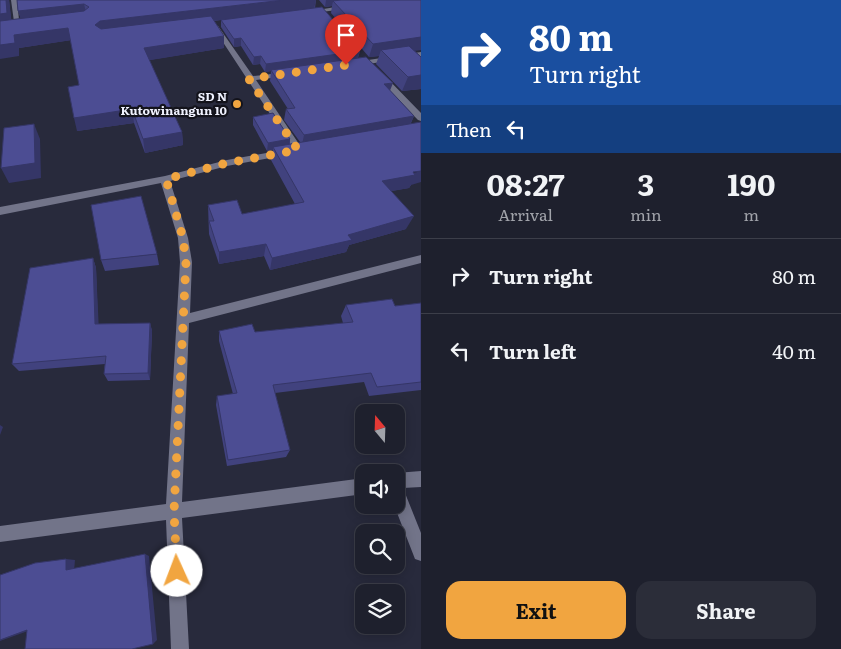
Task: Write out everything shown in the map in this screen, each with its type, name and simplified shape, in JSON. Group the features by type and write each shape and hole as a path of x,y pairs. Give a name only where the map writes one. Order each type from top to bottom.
{"street":[{"path":"14,0 18,29"},
{"path":"302,13 320,8 358,6"},
{"path":"320,8 328,18"},
{"path":"205,26 224,23"},
{"path":"0,212 166,179 227,163 303,149 249,79 214,25"},
{"path":"9,30 28,28"},
{"path":"346,65 421,54"},
{"path":"360,55 421,118"},
{"path":"249,79 298,72"},
{"path":"166,179 183,238 186,262 174,512 180,649"},
{"path":"184,319 421,259"},
{"path":"405,480 421,479"},
{"path":"0,534 355,487"},
{"path":"405,513 421,553"}],"building":[{"path":"0,0 6,0 7,13 0,14"},
{"path":"17,0 284,0 100,21 95,25 101,29 211,16 224,36 144,48 182,132 143,139 132,109 74,118 68,87 79,85 68,28 14,35 15,43 0,45 0,21 84,11 89,7 84,4 18,11"},
{"path":"421,0 421,37 373,44 333,1"},
{"path":"322,7 360,51 266,64 261,56 254,57 241,38 234,39 221,20"},
{"path":"409,46 421,57 421,75 408,77 381,50"},
{"path":"366,57 393,83 384,84 414,116 304,135 286,109 295,108 271,70"},
{"path":"273,113 290,139 268,143 253,117"},
{"path":"421,122 421,171 413,172 415,175 382,181 414,216 348,235 352,240 272,258 266,244 219,252 209,221 214,221 208,205 237,200 242,214 304,202 273,147"},
{"path":"34,124 35,163 1,168 4,128"},
{"path":"141,196 157,254 101,260 91,205"},
{"path":"93,258 95,324 150,323 148,373 104,374 106,356 12,364 30,268"},
{"path":"392,299 395,306 421,303 421,382 377,387 371,373 273,385 290,450 228,460 217,396 237,393 219,331 252,324 255,332 353,322 346,305"},
{"path":"145,554 153,644 132,649 25,649 27,630 0,640 0,575 35,563 66,559 66,570"}],"place":[{"name":"SD N Kutowinangun 10","path":"237,104"}],"route":[{"path":"177,571 174,512 186,262 183,238 166,179 227,163 298,150 249,79 346,65"}]}
